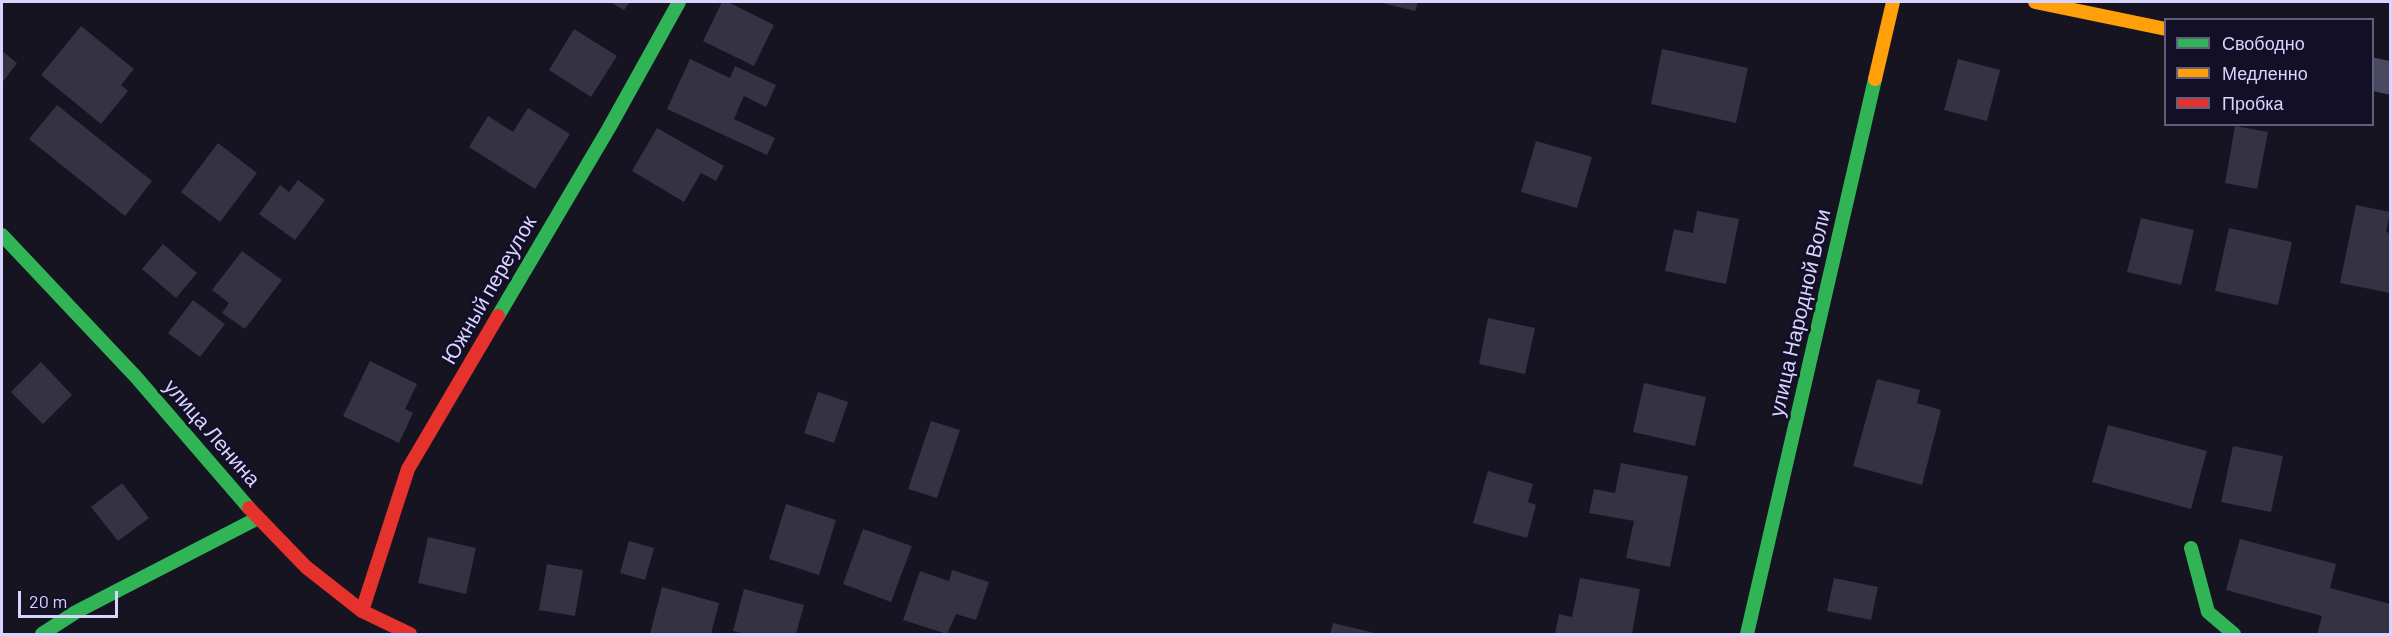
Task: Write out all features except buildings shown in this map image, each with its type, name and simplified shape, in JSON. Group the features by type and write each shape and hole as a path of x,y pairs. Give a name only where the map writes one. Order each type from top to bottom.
{"street":[{"name":"Южный переулок","path":"362,611 408,469 609,128 679,2"},
{"name":"улица Народной Воли","path":"1748,634 1893,2"},
{"path":"2035,2 2164,29"},
{"path":"2374,74 2391,78"},
{"name":"улица Ленина","path":"2,235 136,377 258,518 306,567 362,611 410,634"},
{"path":"42,634 76,612 258,518"},
{"path":"2191,548 2208,612 2234,634"}],"traffic: fast":[{"path":"498,316 609,128 679,2"},
{"path":"1747,634 1875,79"},
{"path":"2,235 136,377 249,508"},
{"path":"42,634 76,612 258,518"},
{"path":"2191,548 2208,612 2234,634"}],"traffic: slow":[{"path":"1875,79 1893,2"},
{"path":"2035,2 2164,29"}],"traffic: jam":[{"path":"362,611 408,469 498,316"},
{"path":"249,508 306,567 362,611 410,634"}]}
